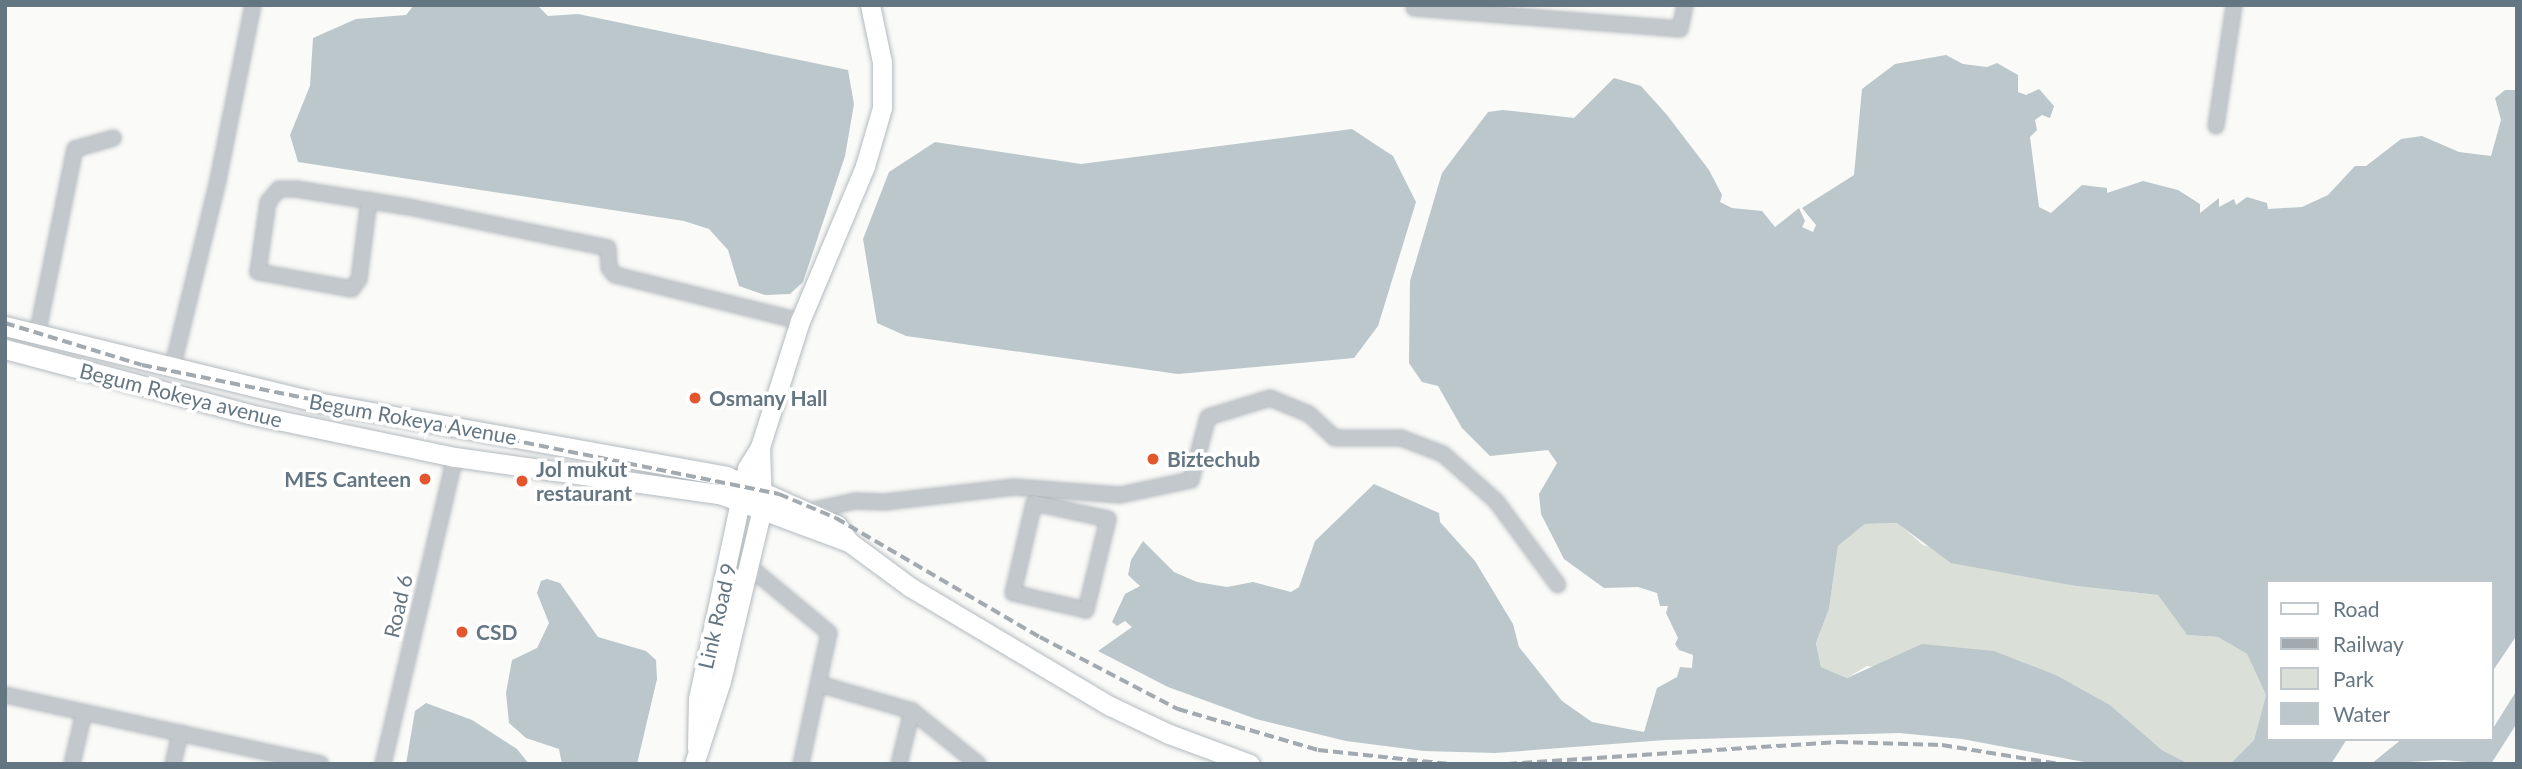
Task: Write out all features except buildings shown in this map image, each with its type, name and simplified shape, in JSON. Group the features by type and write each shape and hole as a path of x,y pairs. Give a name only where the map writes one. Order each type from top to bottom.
{"main road":[{"path":"753,497 747,468 760,447 800,321 865,166 882,108 882,62 870,5"},
{"name":"Begum Rokeya Avenue","path":"5,326 172,369 322,403 726,476 753,497 810,511 837,525 849,542"},
{"name":"Begum Rokeya avenue","path":"5,349 249,414 455,457 753,497 849,542"},
{"name":"Link Road 9","path":"695,756 721,681 746,564 753,497"},
{"name":"Link Road 9","path":"695,756 698,699 753,497"},
{"path":"849,542 910,587 1110,706 1169,734 1250,764"}],"street":[{"path":"172,369 218,180 253,5"},
{"path":"1414,8 1680,29 1685,5"},
{"path":"2216,126 2234,5"},
{"path":"37,335 75,149 114,138"},
{"path":"369,200 359,279 352,289 258,272 268,202 279,189 369,200 608,248 609,268 615,275 800,321"},
{"path":"810,511 855,501 885,502 975,489 1120,495 1191,480 1208,417 1270,398 1309,414 1335,438 1401,438 1443,454 1496,501 1558,585"},
{"name":"Road 6","path":"383,764 455,457"},
{"path":"1069,510 1073,491"},
{"path":"1034,503 1069,510 1108,519 1086,610 1013,593 1034,503"},
{"path":"746,564 829,633 801,764"},
{"path":"820,684 912,711 978,764"},
{"path":"5,695 180,733 266,758 321,764"},
{"path":"899,764 912,711"},
{"path":"72,764 84,712"},
{"path":"173,764 180,733"}],"green space":[{"path":"1898,523 1923,545 2016,572 2076,586 2158,595 2187,635 2218,637 2247,654 2266,695 2254,740 2230,764 2189,764 2162,750 2110,705 2058,676 1867,666 1847,678 1821,667 1816,643 1829,609 1838,546 1865,524"}],"water":[{"path":"414,5 537,5 548,16 578,14 848,70 854,104 845,156 803,282 790,294 765,295 739,286 728,250 709,229 684,221 298,162 290,135 310,86 313,38 356,19 406,15"},
{"path":"1946,55 1963,64 1987,67 1997,63 2018,75 2018,92 2026,95 2039,89 2054,106 2050,118 2042,115 2035,120 2037,130 2030,137 2039,207 2051,213 2082,185 2107,188 2107,193 2143,181 2178,190 2200,204 2200,213 2219,198 2219,207 2234,199 2236,205 2247,197 2267,203 2268,209 2302,207 2328,195 2355,166 2366,166 2401,139 2422,136 2459,152 2491,156 2501,120 2495,98 2505,90 2517,90 2517,635 2494,669 2494,580 2266,580 2266,695 2247,654 2218,637 2187,635 2158,595 2076,586 1951,563 1897,523 1865,524 1838,546 1829,609 1816,643 1821,667 1847,678 1922,644 1994,651 2058,676 2110,705 2162,750 2189,764 2095,764 1962,739 1899,733 1665,740 1495,753 1424,751 1346,741 1256,719 1168,687 1098,651 1132,627 1125,621 1117,626 1112,622 1125,594 1140,586 1128,575 1131,560 1143,541 1174,572 1197,582 1227,587 1253,582 1291,592 1299,587 1315,541 1374,484 1439,513 1440,522 1475,561 1513,624 1519,647 1562,701 1592,722 1644,732 1657,688 1677,677 1680,667 1692,668 1693,655 1679,650 1675,644 1678,638 1666,613 1668,606 1660,606 1657,593 1638,587 1604,588 1564,559 1541,514 1539,494 1557,463 1548,450 1490,456 1462,428 1438,386 1422,382 1409,363 1410,281 1442,173 1488,112 1503,110 1574,118 1614,78 1641,86 1667,115 1709,170 1722,195 1720,202 1732,208 1762,211 1775,227 1799,208 1805,221 1802,227 1813,232 1816,225 1802,208 1854,175 1862,89 1895,64"},
{"path":"1352,129 1393,156 1416,202 1378,326 1354,358 1178,374 906,336 877,323 863,239 889,172 935,142 1081,164"},
{"path":"547,579 560,583 598,637 646,651 656,660 657,679 637,764 562,764 559,749 526,738 509,723 506,693 512,660 537,648 549,623 537,593 541,581"},
{"path":"2517,690 2517,723 2491,764 2444,760 2371,764 2400,741 2494,741 2494,727"},
{"path":"2266,695 2266,741 2346,741 2331,764 2230,764 2254,740"},
{"path":"426,703 472,720 517,749 529,764 406,764 415,711"}],"railway":[{"path":"5,323 142,365 779,494 836,518 1040,637 1178,709 1318,750 1449,764"},
{"path":"1507,764 1838,742 1942,745 2059,764"}],"place":[{"name":"Osmany Hall","path":"695,398"},
{"name":"Biztechub","path":"1153,459"},
{"name":"MES Canteen","path":"425,479"},
{"name":"Jol mukut restaurant","path":"522,481"},
{"name":"CSD","path":"462,632"}]}
